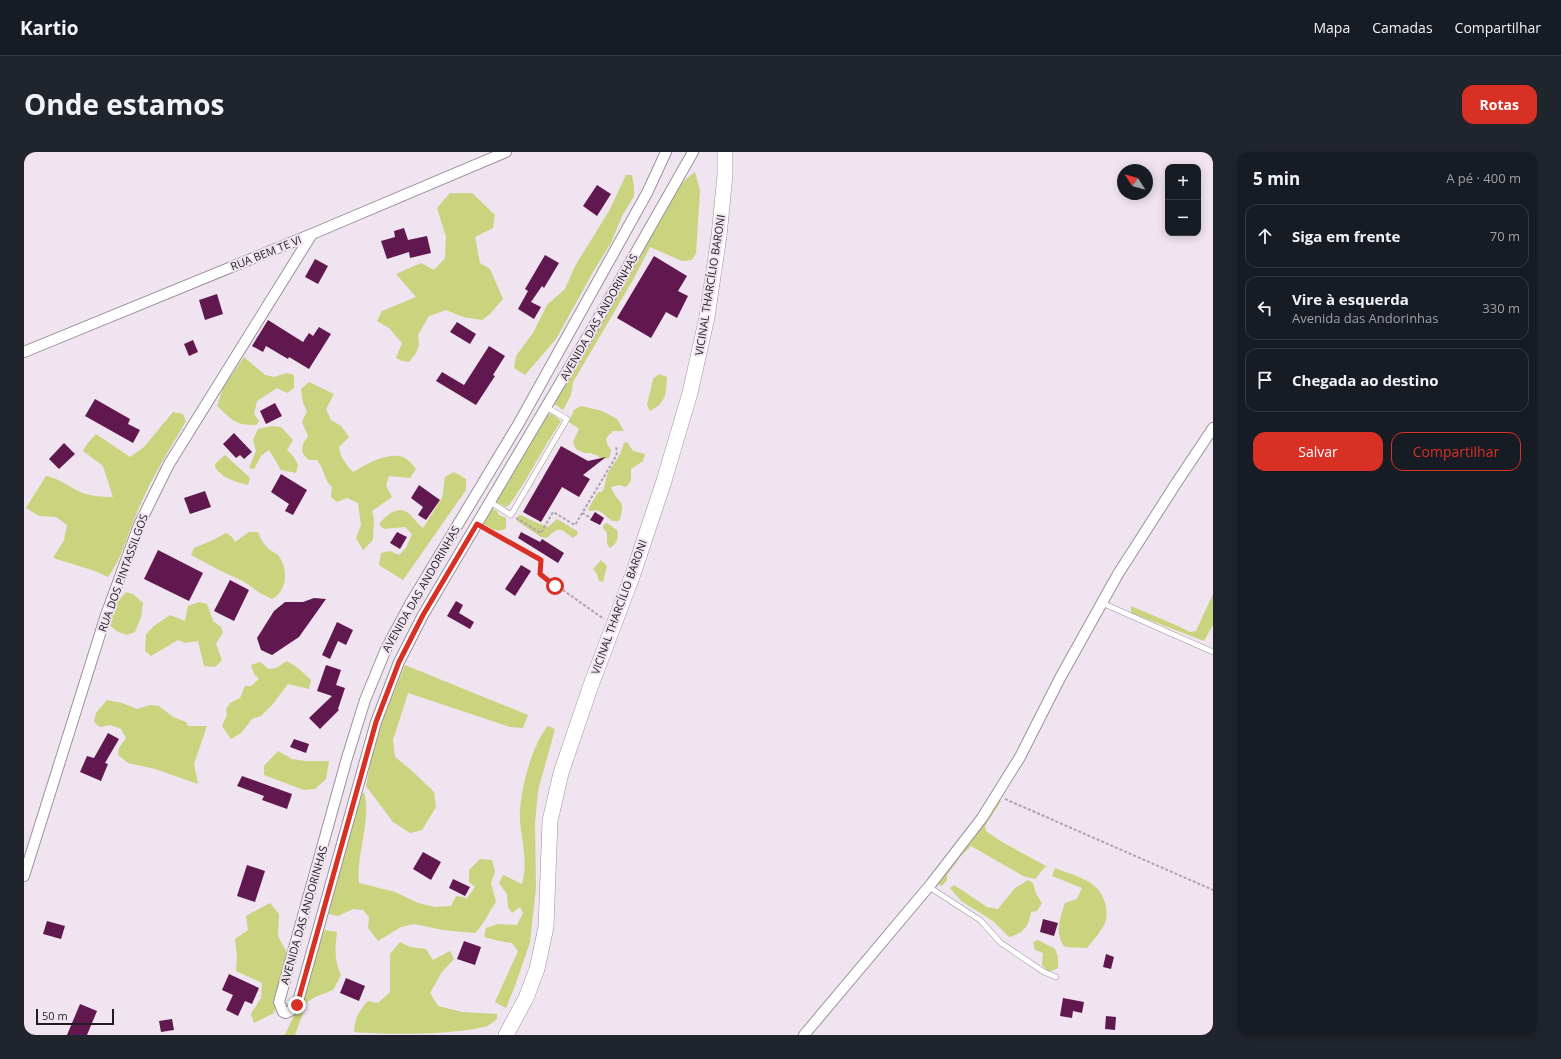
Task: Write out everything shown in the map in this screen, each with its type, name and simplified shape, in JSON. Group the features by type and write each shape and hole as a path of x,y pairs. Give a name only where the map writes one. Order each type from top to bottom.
{"main road":[{"path":"714,152 725,175"},
{"name":"VICINAL THARCÍLIO BARONI","path":"506,1035 526,998 537,969 546,927 550,822 561,773 591,685 633,574 664,481 690,393 709,302 720,236 725,175 725,152"}],"street":[{"name":"RUA BEM TE VI","path":"24,352 312,234 506,152"},
{"name":"AVENIDA DAS ANDORINHAS","path":"666,152 647,193 519,423 410,604 386,649 365,700 347,758 279,1002 282,1012 286,1013 294,1009 297,1005 376,722 399,662 423,615 594,325 693,152"},
{"name":"RUA DOS PINTASSILGOS","path":"24,876 106,616 139,525 169,464 312,234"},
{"path":"804,1035 929,887 982,818 1020,757 1060,678 1118,574 1213,428"}],"lane":[{"path":"490,502 511,515 567,419 546,406"},
{"path":"1102,603 1213,652"},
{"path":"929,887 980,920 1001,943 1044,972 1056,978"}],"path":[{"path":"511,515 541,533 553,512 575,525 614,460 617,453 616,446"},
{"path":"582,513 591,518"},
{"path":"477,524 541,560 540,574 613,625"},
{"path":"996,795 1213,890"}],"green space":[{"path":"695,172 700,191 696,253 692,260 682,261 650,247 633,280 573,382 571,395 563,410 553,403 675,191"},
{"path":"626,175 632,175 634,196 622,216 611,243 593,272 556,339 525,375 514,368 516,356 533,333 547,305 565,289 575,266 609,211"},
{"path":"450,193 472,193 495,215 493,228 475,237 480,263 490,269 503,299 490,314 482,320 463,317 446,310 429,316 418,335 419,345 416,353 409,362 402,361 396,358 402,343 389,328 377,321 382,311 416,297 396,274 421,263 434,270 445,258 446,237 437,208"},
{"path":"244,357 265,375 274,377 287,373 294,375 294,388 287,393 277,388 257,401 254,414 259,421 256,425 238,423 217,406 223,388"},
{"path":"659,374 667,377 666,393 663,401 656,408 650,411 647,405 653,379"},
{"path":"309,382 334,394 326,409 331,420 341,426 349,437 339,447 342,457 353,472 381,458 393,456 404,458 416,469 410,478 389,476 386,486 392,497 372,511 374,518 373,540 363,550 356,538 361,525 358,503 347,498 337,502 331,497 332,487 327,481 319,463 317,460 309,460 302,452 304,443 308,436 302,422 307,411 303,403 301,389"},
{"path":"581,406 602,411 617,419 624,431 613,431 606,438 607,444 611,450 609,458 602,459 596,455 584,453 576,449 573,442 579,429 569,422 574,410"},
{"path":"173,412 183,414 186,421 160,465 143,498 118,561 108,577 95,571 53,558 64,540 67,525 56,517 39,516 26,508 46,476 59,480 86,494 113,497 103,466 83,451 87,444 96,434 130,457 144,447"},
{"path":"552,414 561,421 517,494 506,507 494,501 544,415"},
{"path":"272,426 281,427 293,440 287,450 294,457 298,465 296,473 281,470 269,450 261,456 254,469 249,468 256,451 253,440 258,429"},
{"path":"627,442 633,451 645,454 643,461 631,469 631,481 626,487 619,485 611,487 622,505 619,521 612,521 600,512 594,510 590,511 588,509 598,492 602,492 609,471 619,455 624,443"},
{"path":"225,455 250,478 248,485 225,477 218,471 215,464"},
{"path":"454,472 466,479 466,490 403,580 379,565 381,553 390,551 399,555 406,548 412,534 405,527 384,529 379,524 391,513 403,510 423,528 442,498 445,477"},
{"path":"490,508 506,518 506,528 503,530 497,530 482,523"},
{"path":"521,515 548,527 557,519 577,531 578,534 573,538 563,531 557,530 547,538 541,537 517,521 518,516"},
{"path":"607,523 617,530 618,533 616,543 610,548 607,544 607,533 603,528 604,524"},
{"path":"249,532 258,532 261,539 269,549 279,556 283,563 285,580 281,591 272,599 260,593 243,581 191,555 194,548 226,533 232,537 235,542"},
{"path":"601,560 607,566 603,582 599,581 597,574 593,569"},
{"path":"126,592 133,594 143,603 141,617 135,632 127,635 118,632 108,624 114,606"},
{"path":"1213,594 1213,625 1204,641 1131,613 1131,606 1190,632 1196,631"},
{"path":"199,602 207,604 213,621 221,627 223,632 216,644 222,660 215,667 204,666 198,641 185,643 178,640 151,656 145,651 146,634 154,626 170,615 185,621 188,606"},
{"path":"287,661 298,668 311,680 309,689 288,684 272,705 261,716 252,719 241,733 231,739 222,726 227,715 226,710 230,703 240,698 245,686 251,686 259,679 254,674 251,665 260,662 269,669 276,668"},
{"path":"405,665 528,715 523,728 510,727 408,693 393,740 395,757 434,792 436,807 422,830 410,833 393,822 366,786 375,739"},
{"path":"107,700 122,703 137,709 150,705 159,706 173,717 186,722 188,726 207,726 194,764 198,784 155,769 128,763 118,755 119,748 126,738 121,729 110,725 100,727 94,722 96,713"},
{"path":"548,726 555,729 538,791 535,823 536,888 530,942 506,1008 495,1002 518,951 512,943 484,937 486,928 498,924 517,925 523,913 520,907 512,913 508,907 507,894 499,883 503,875 522,884 525,860 520,821 521,798 527,771 532,757 542,734"},
{"path":"278,751 292,759 305,761 329,761 326,779 315,789 304,790 264,775 264,766"},
{"path":"364,792 366,814 360,860 359,883 395,892 418,903 435,907 451,906 456,896 467,898 475,887 469,882 469,870 480,859 492,860 495,872 491,883 496,902 475,933 443,930 414,924 401,927 378,941 368,928 369,917 363,910 353,909 338,916 329,914 336,881 359,798"},
{"path":"996,800 1001,801 985,826 986,831 1002,842 1046,866 1035,879 1023,876 971,846 960,857 947,875 947,880 942,886 936,883"},
{"path":"1055,868 1087,881 1099,891 1103,898 1106,909 1106,921 1087,948 1065,947 1060,937 1059,926 1065,903 1077,899 1082,888 1052,876"},
{"path":"1028,880 1033,883 1036,894 1042,903 1037,911 1031,912 1029,921 1025,928 1009,937 993,921 961,901 950,888 954,885 987,907 998,909 1015,888"},
{"path":"270,903 279,914 278,936 287,953 274,1013 254,1023 251,1014 261,998 262,983 236,971 237,956 235,939 248,930 246,916"},
{"path":"324,930 337,932 336,954 337,964 341,975 333,990 307,1002 295,1035 285,1035 304,994 317,945"},
{"path":"1038,940 1055,949 1058,957 1058,968 1049,972 1042,965 1043,953 1035,950 1033,942"},
{"path":"400,942 410,947 426,949 433,960 450,951 454,959 442,972 430,993 438,1006 462,1012 497,1014 497,1019 486,1026 454,1032 384,1034 354,1032 358,1015 368,1001 378,1003 390,992 390,954"}],"building":[{"path":"597,185 611,194 597,216 583,206"},
{"path":"404,228 408,240 427,236 431,253 410,258 409,252 387,259 381,241 395,237 394,231"},
{"path":"545,255 559,263 544,288 542,286 531,302 541,307 534,319 518,309 528,291 525,289"},
{"path":"654,256 687,276 678,291 688,296 677,318 666,312 651,338 617,318"},
{"path":"315,259 328,266 318,284 305,277"},
{"path":"217,294 223,314 205,320 199,300"},
{"path":"268,320 303,342 309,333 313,336 319,327 331,334 309,369 266,346 263,352 252,346"},
{"path":"457,322 476,334 470,344 450,332"},
{"path":"193,340 198,352 189,356 184,344"},
{"path":"489,346 505,356 493,375 495,376 476,405 436,381 442,372 464,385"},
{"path":"95,399 130,419 128,424 140,430 133,443 85,416"},
{"path":"275,403 282,416 266,424 260,411"},
{"path":"234,433 252,452 244,459 240,455 236,458 223,444"},
{"path":"64,443 75,454 59,469 49,459"},
{"path":"561,446 588,461 606,457 583,475 590,479 579,497 562,487 541,522 523,512"},
{"path":"281,474 307,490 293,515 285,511 289,504 271,492"},
{"path":"419,485 440,500 426,520 418,515 423,507 411,498"},
{"path":"205,491 211,507 190,514 184,498"},
{"path":"595,512 604,518 600,525 590,520"},
{"path":"397,532 407,537 400,549 390,543"},
{"path":"521,532 540,542 542,539 564,553 558,563 518,538"},
{"path":"158,550 203,573 189,601 144,579"},
{"path":"521,565 531,571 515,596 505,589"},
{"path":"230,580 249,590 234,621 214,611"},
{"path":"314,598 326,599 299,637 272,655 261,650 257,638 274,611 285,602 303,602"},
{"path":"456,601 463,605 459,613 474,622 470,629 447,616"},
{"path":"337,622 353,630 346,645 338,641 330,659 322,655"},
{"path":"326,665 341,670 336,685 345,688 338,709 339,710 320,729 309,718 332,696 317,691"},
{"path":"108,733 119,739 105,763 108,764 101,781 80,772 87,756 94,758"},
{"path":"294,739 309,744 306,753 290,747"},
{"path":"242,776 292,794 287,809 262,800 264,796 237,786"},
{"path":"423,852 441,862 431,880 413,869"},
{"path":"247,865 265,871 255,902 237,896"},
{"path":"453,879 470,887 465,896 449,888"},
{"path":"1043,919 1058,923 1054,936 1040,932"},
{"path":"47,921 65,926 61,939 43,934"},
{"path":"464,941 481,947 475,965 457,959"},
{"path":"1106,954 1114,957 1111,969 1103,967"},
{"path":"229,974 259,988 252,1004 245,1001 238,1016 226,1010 233,995 222,990"},
{"path":"346,978 365,986 359,1001 340,993"},
{"path":"1063,998 1084,1002 1082,1013 1073,1011 1072,1018 1060,1016"},
{"path":"80,1004 97,1011 87,1035 67,1035"},
{"path":"1106,1016 1116,1017 1115,1030 1105,1029"},
{"path":"172,1019 174,1030 161,1032 159,1021"}],"route":[{"path":"297,1005 376,722 399,662 423,615 477,524 541,560 540,574 555,586"}]}
